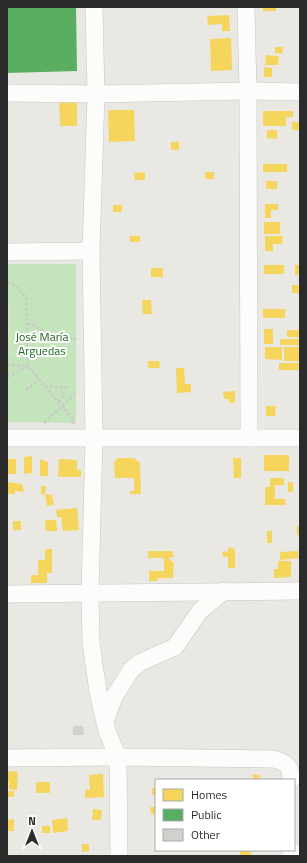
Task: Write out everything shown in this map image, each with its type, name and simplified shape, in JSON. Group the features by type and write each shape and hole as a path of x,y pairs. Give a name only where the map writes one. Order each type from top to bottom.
{"street":[{"path":"94,7 96,94 91,251 94,438 90,593 91,642 98,692 107,731 118,757 119,856"},
{"path":"246,7 248,91 249,438"},
{"path":"7,93 96,94 248,91 300,92"},
{"path":"7,252 91,251"},
{"path":"7,438 300,438"},
{"path":"105,722 114,696 131,670 139,663 174,647 200,611 224,591"},
{"path":"7,594 300,591"},
{"path":"7,758 118,757 274,759 284,762 291,771 291,779"}],"path":[{"path":"7,283 16,286 24,294 27,301 28,366 72,418 73,424"},
{"path":"27,324 32,324 52,337 78,339"},
{"path":"78,332 78,347"},
{"path":"7,365 28,366"},
{"path":"7,376 10,376 28,366"},
{"path":"26,390 39,379"},
{"path":"44,424 77,392 77,385"},
{"path":"45,387 66,387 61,399 58,402"}],"green space":[{"name":"José María Arguedas","path":"7,264 76,264 76,423 7,422"},
{"path":"7,304 10,304 12,355 7,355"}],"building: Homes":[{"path":"263,7 276,7 276,11 263,11"},
{"path":"229,15 230,31 222,31 222,24 208,25 207,16"},
{"path":"231,38 232,70 211,71 210,39"},
{"path":"275,47 283,47 282,54 275,53"},
{"path":"266,55 279,56 278,65 265,65"},
{"path":"264,67 272,68 272,77 264,77"},
{"path":"59,95 77,95 77,126 60,126"},
{"path":"108,110 134,110 135,141 109,142"},
{"path":"263,111 293,111 293,117 286,117 286,126 263,126"},
{"path":"292,122 300,122 300,130 292,130"},
{"path":"267,130 277,130 277,139 267,138"},
{"path":"171,142 179,142 179,150 171,150"},
{"path":"263,164 287,164 287,172 263,172"},
{"path":"145,172 145,180 135,180 134,173"},
{"path":"205,172 214,172 214,179 205,179"},
{"path":"266,181 277,181 277,189 266,189"},
{"path":"265,204 278,204 278,210 271,210 271,218 265,218"},
{"path":"113,205 122,205 122,212 113,212"},
{"path":"264,222 280,222 280,234 264,234"},
{"path":"130,236 140,236 140,242 130,242"},
{"path":"265,236 283,236 282,244 273,244 273,251 265,251"},
{"path":"264,265 284,265 284,274 264,274"},
{"path":"295,265 300,265 300,275 295,275"},
{"path":"151,268 163,268 163,277 151,277"},
{"path":"292,285 300,285 300,293 292,293"},
{"path":"142,300 151,300 152,314 143,314"},
{"path":"263,309 285,309 285,318 263,318"},
{"path":"264,329 273,329 273,344 264,344"},
{"path":"287,330 300,330 300,337 287,337"},
{"path":"280,339 300,339 300,345 280,345"},
{"path":"265,347 282,347 282,360 265,359"},
{"path":"284,347 300,347 300,361 284,361"},
{"path":"148,361 159,361 160,368 148,368"},
{"path":"279,363 300,363 300,370 279,370"},
{"path":"176,368 184,368 185,384 191,384 191,392 177,393"},
{"path":"235,391 235,403 230,403 229,399 224,399 223,392"},
{"path":"266,406 276,406 275,416 266,416"},
{"path":"264,455 289,455 289,471 264,471"},
{"path":"32,456 32,473 24,474 24,457"},
{"path":"118,458 134,458 140,463 141,494 130,494 130,491 134,491 134,478 115,478 114,462"},
{"path":"233,458 241,458 241,478 234,478"},
{"path":"7,459 16,459 16,474 7,474"},
{"path":"40,459 48,462 48,476 40,476"},
{"path":"59,459 77,460 77,470 81,470 81,477 58,477"},
{"path":"270,478 284,478 284,485 275,485 275,499 285,499 286,505 265,505 265,487 270,487"},
{"path":"7,482 22,484 24,492 15,491 15,494 7,494"},
{"path":"288,482 293,482 293,492 288,492"},
{"path":"41,486 46,486 45,494 41,494"},
{"path":"45,494 52,495 54,505 47,506"},
{"path":"77,508 79,530 63,531 61,517 57,517 56,510"},
{"path":"45,520 56,520 57,531 46,531"},
{"path":"13,521 21,521 21,530 13,530"},
{"path":"297,526 300,526 300,535 297,535"},
{"path":"267,531 272,531 272,543 267,543"},
{"path":"228,547 235,549 235,568 228,568 228,557 222,556 223,551 228,552"},
{"path":"45,549 52,549 52,573 47,573 47,583 31,583 31,575 38,575 38,560 45,560"},
{"path":"148,551 172,551 174,557 168,558 174,563 173,578 158,578 157,581 149,581 149,571 164,571 164,558 148,558"},
{"path":"298,551 299,558 280,560 280,552"},
{"path":"278,561 291,561 291,577 274,578 274,569 278,569"},
{"path":"7,771 18,772 17,790 9,789 9,782 7,782"},
{"path":"103,774 104,797 85,798 85,790 90,790 89,775"},
{"path":"253,774 260,775 259,779 253,779"},
{"path":"36,782 50,782 50,793 36,793"},
{"path":"152,788 155,788 155,795 152,795"},
{"path":"7,791 14,791 14,797 8,797"},
{"path":"150,807 155,807 155,814 151,814"},
{"path":"93,809 102,810 101,820 92,820"},
{"path":"67,818 68,831 53,833 52,820"},
{"path":"14,819 14,831 7,831 7,820"},
{"path":"42,826 50,826 50,833 42,833"},
{"path":"82,844 89,844 89,851 82,852"},
{"path":"240,851 251,851 251,856 240,856"}],"building: Public":[{"path":"7,7 76,7 77,71 7,73"}],"building: Other":[{"path":"73,726 83,726 84,735 73,735"}]}
